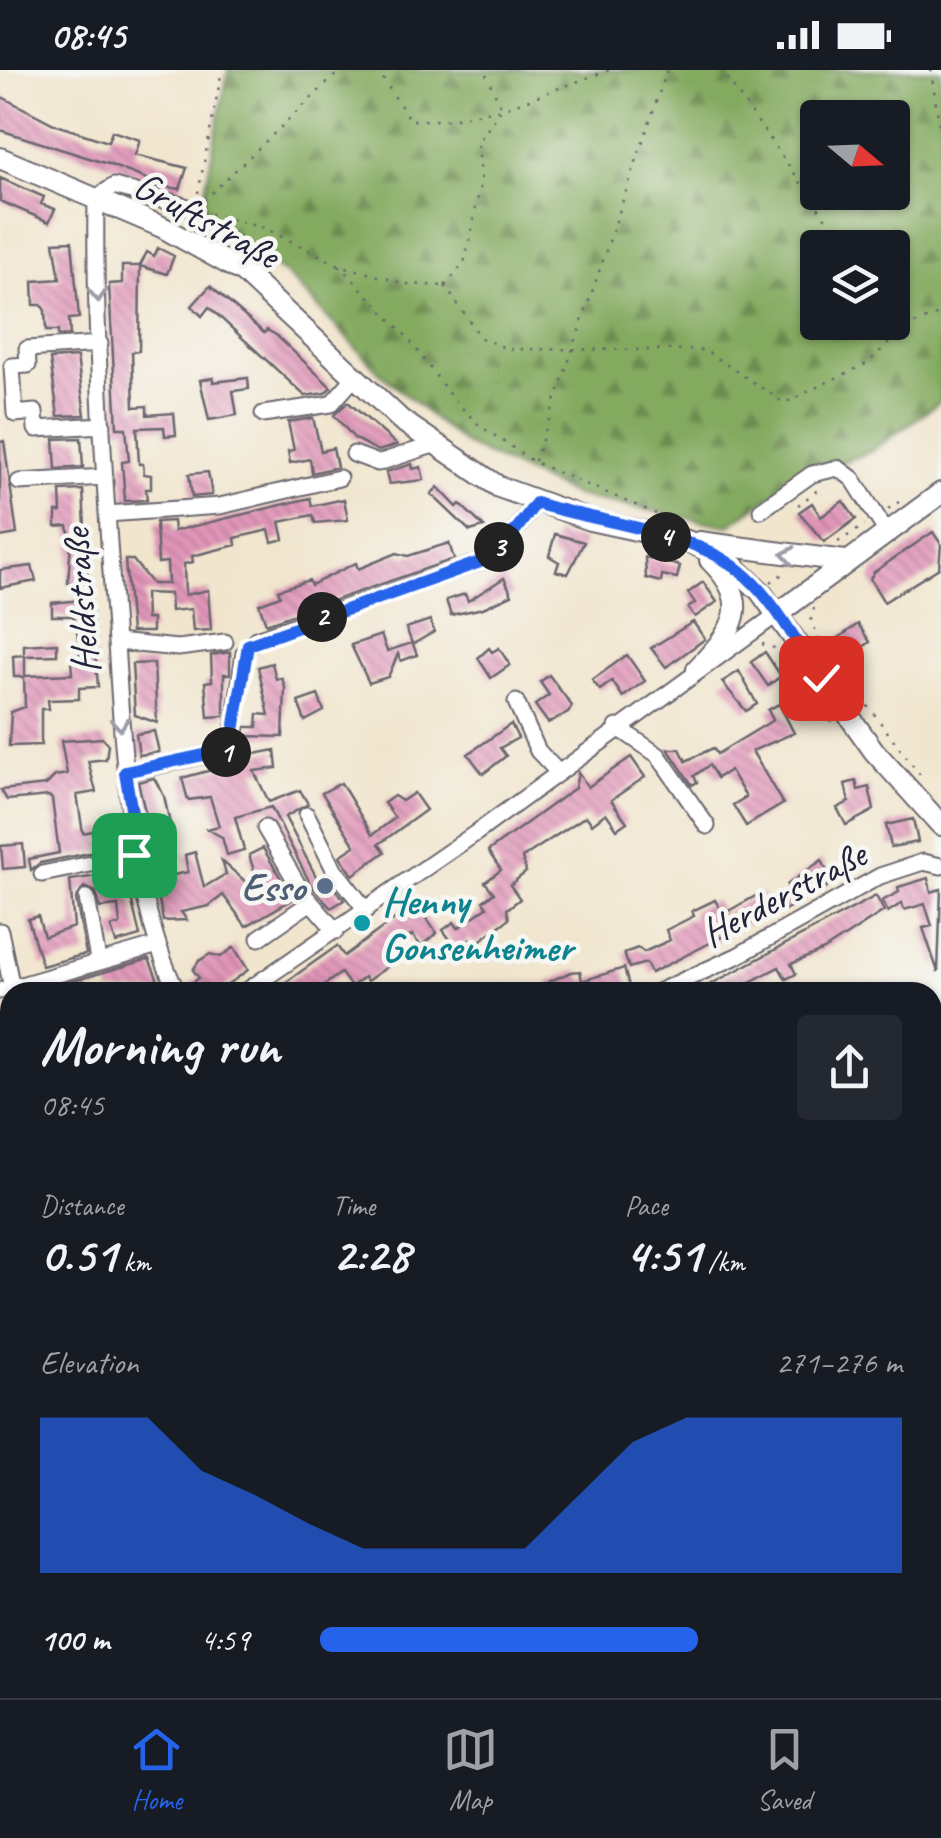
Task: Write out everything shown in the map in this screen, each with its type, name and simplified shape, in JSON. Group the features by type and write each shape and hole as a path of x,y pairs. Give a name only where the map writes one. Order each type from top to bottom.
{"main road":[{"name":"Gruftstraße","path":"0,158 162,227 243,272 433,445 499,487 536,503 691,543 738,569 874,751 941,825"},
{"path":"776,615 845,560 941,493"},
{"path":"691,543 845,560"},
{"path":"691,543 728,578 736,605 728,634 696,669"}],"street":[{"path":"96,198 114,186 195,209"},
{"name":"Heldstraße","path":"96,198 105,477 125,772 158,945 173,982"},
{"path":"100,344 28,348 28,365 12,366 15,414 34,412 36,429 103,425"},
{"path":"262,414 331,404 355,377"},
{"path":"354,454 378,463 433,445"},
{"path":"761,510 812,474 838,468 852,479 886,531"},
{"path":"19,482 105,477"},
{"path":"107,514 220,506 339,478"},
{"path":"125,772 231,749 244,653 256,639 480,562 515,531 536,503"},
{"path":"261,982 776,615"},
{"path":"116,642 178,648 225,642"},
{"path":"516,702 538,751 557,771"},
{"path":"617,726 658,754 707,826"},
{"path":"307,815 334,870 366,910"},
{"path":"265,828 311,902 336,931"},
{"path":"42,874 139,854"},
{"name":"Herderstraße","path":"690,982 880,876 923,862 941,866"},
{"path":"88,898 98,960"},
{"path":"259,938 311,902"},
{"path":"0,931 5,982"},
{"path":"28,982 158,945"}],"path":[{"path":"195,209 222,70"},
{"path":"195,209 341,70"},
{"path":"377,70 410,120 444,120 502,109 609,70"},
{"path":"484,70 502,109"},
{"path":"534,462 667,70"},
{"path":"722,70 834,230"},
{"path":"931,70 941,138"},
{"path":"445,286 464,263 470,239 481,181 478,142 502,109"},
{"name":"Gruftstraße","path":"195,209 264,228 339,265"},
{"path":"339,265 406,284 445,286"},
{"path":"339,265 408,338 452,398 479,425 534,462 660,512 674,522"},
{"path":"445,286 481,338 508,349 574,352 673,346 705,350 784,403 868,363 892,340"},
{"path":"910,326 941,313"},
{"path":"815,606 811,619 820,642 930,789"},
{"path":"756,638 774,648 803,688"}],"green space":[{"path":"228,70 941,70 941,401 870,452 842,462 817,464 728,526 576,496 464,444 382,375 286,274 199,221"}],"building":[{"path":"0,96 56,125 108,142 112,131 140,140 135,155 187,168 180,189 148,184 149,180 108,164 0,130"},
{"path":"0,178 44,197 41,204 55,209 49,222 0,201"},
{"path":"72,241 79,318 69,319 70,335 58,336 58,331 46,331 45,311 42,305 34,305 33,281 60,279 54,242"},
{"path":"158,248 174,256 167,274 140,266 147,252 154,256"},
{"path":"122,266 140,266 139,351 132,352 134,407 147,406 147,415 174,413 176,435 165,436 164,427 137,428 139,464 143,464 144,474 151,475 151,489 146,489 147,500 125,501 122,462 129,461 126,428 117,428 109,284 122,283"},
{"path":"210,286 264,333 267,330 276,335 331,387 325,393 305,396 209,307 202,316 192,306"},
{"path":"77,357 85,415 58,416 50,359"},
{"path":"213,378 213,382 248,378 249,389 233,391 237,415 209,420 200,380"},
{"path":"348,402 397,445 378,451 354,438 334,415"},
{"path":"313,418 321,451 333,448 337,467 312,473 310,459 290,463 288,451 294,450 288,422"},
{"path":"81,438 83,467 56,469 54,439"},
{"path":"4,441 17,534 0,537 0,442"},
{"path":"412,464 413,469 421,467 424,480 389,484 386,472"},
{"path":"208,472 212,495 192,497 189,474"},
{"path":"438,487 484,527 470,531 431,494"},
{"path":"83,490 88,582 68,583 71,541 68,526 56,527 56,512 61,512 60,491"},
{"path":"310,498 312,506 344,499 348,520 315,523 313,515 280,522 284,539 272,542 269,530 235,538 236,545 192,556 193,562 184,564 185,595 208,590 211,630 193,631 191,609 171,611 170,594 145,593 146,619 152,619 152,632 131,632 125,560 133,560 152,584 168,584 167,562 158,563 156,522 173,521 174,531"},
{"path":"843,501 856,519 824,542 799,512 812,503 821,517"},
{"path":"933,532 941,544 939,568 884,602 870,579 874,572"},
{"path":"555,534 584,542 568,574 556,571 559,562 549,556"},
{"path":"449,543 454,559 266,624 259,604 280,596 278,590 309,580 311,585 356,563 358,569 397,553 408,556"},
{"path":"645,557 680,566 677,578 662,575 661,582 646,578"},
{"path":"32,566 36,581 0,588 0,570"},
{"path":"504,578 512,595 483,608 451,615 446,600 465,594 468,601"},
{"path":"703,582 717,602 695,617 688,608 695,603 688,593"},
{"path":"91,599 98,687 79,688 79,699 48,700 49,709 41,709 41,745 9,746 11,712 25,707 24,677 14,677 13,656 24,655 24,645 57,643 57,655 25,656 25,676 72,674 71,660 81,659 76,624 73,616 52,616 52,603"},
{"path":"430,620 434,632 413,644 417,655 401,661 398,654 388,677 369,683 351,645 381,635 387,651 412,643 406,628"},
{"path":"693,622 705,639 666,667 651,648"},
{"path":"858,624 870,642 845,660 830,644"},
{"path":"489,648 492,652 499,648 510,665 491,678 478,658"},
{"path":"230,652 230,674 224,674 224,716 208,717 205,682 212,681 211,655"},
{"path":"765,652 781,676 768,686 751,662"},
{"path":"627,655 645,681 623,697 612,681 600,690 592,680"},
{"path":"154,663 157,723 135,715 132,664"},
{"path":"272,663 276,679 282,678 285,688 283,737 244,736 245,727 257,727 258,714 269,715 258,667"},
{"path":"739,671 757,704 746,711 722,682"},
{"path":"549,675 572,706 568,713 548,723 535,705 549,695 540,682"},
{"path":"318,695 324,711 305,721 298,702"},
{"path":"779,704 794,733 752,751 783,804 746,826 733,805 746,797 730,770 717,778 709,765 694,776 697,782 692,785 668,749 680,749 686,761 713,748 717,754 773,720 768,710"},
{"path":"511,724 518,738 500,748 506,756 483,774 468,754"},
{"path":"154,731 159,752 139,755 136,734"},
{"path":"103,738 108,745 106,759 88,761 96,792 77,795 83,833 110,827 114,848 40,863 31,870 29,859 59,853 52,799 49,796 7,800 1,790 46,785 55,776 67,774 61,741"},
{"path":"275,750 277,768 254,771 269,802 300,790 308,804 285,817 320,884 327,878 344,900 331,908 311,885 271,807 235,817 244,850 227,855 222,837 207,829 219,826 210,797 188,800 182,778 241,762 240,757"},
{"path":"631,757 645,777 611,800 627,822 617,829 606,813 592,824 586,816 522,858 526,872 510,885 520,899 507,909 509,919 474,945 470,939 457,949 443,930 454,922 458,928 487,907 483,901 494,893 485,882 501,870 488,851 575,788 578,773 588,787"},
{"path":"154,778 164,796 172,833 151,837 138,782"},
{"path":"856,781 858,790 869,787 874,810 846,825 837,808 849,802 845,784"},
{"path":"341,783 372,835 395,818 384,803 394,796 402,801 414,793 426,810 379,844 385,852 353,875 340,856 355,846 322,793"},
{"path":"913,819 918,842 891,847 886,825"},
{"path":"23,844 25,867 3,869 1,846"},
{"path":"263,848 293,899 246,926 223,895 209,906 181,912 187,920 163,921 155,879 188,872 185,855 195,852 204,887 226,874 222,861 262,896 249,855"},
{"path":"822,860 830,878 824,881 827,887 782,911 776,900 790,892 787,885"},
{"path":"125,872 140,936 116,943 111,927 120,924 118,906 100,908 96,892 84,887 76,899 86,954 42,966 28,919 38,916 44,937 74,927 70,880"},
{"path":"928,878 931,892 941,889 938,972 923,928 932,926 925,904 904,910 902,903 888,912 882,901 899,892 898,887"},
{"path":"761,893 769,907 755,915 757,919 651,973 646,963 629,968 624,953 638,948 644,952 670,940 666,930 694,916 692,911 715,900 723,914"},
{"path":"876,896 884,911 824,950 791,964 796,974 786,979 779,967 750,982 715,982"},
{"path":"415,904 437,933 421,946 412,935 380,958 387,967 367,981 364,977 347,982 341,973 328,982 286,982 337,946 344,956"},
{"path":"234,947 248,970 232,982 194,982 199,978 193,970 199,961 210,954 221,957"},
{"path":"149,959 159,982 106,982 70,982"},
{"path":"624,968 628,982 548,982 580,971 582,981"}],"place":[{"name":"Esso","path":"325,886"},
{"name":"Henny Gonsenheimer","path":"362,923"}],"route":[{"path":"134,855 139,854 125,772 231,749 236,738 248,645 480,562 515,531 536,503 590,520 688,542 726,558 760,591 821,678"}]}
